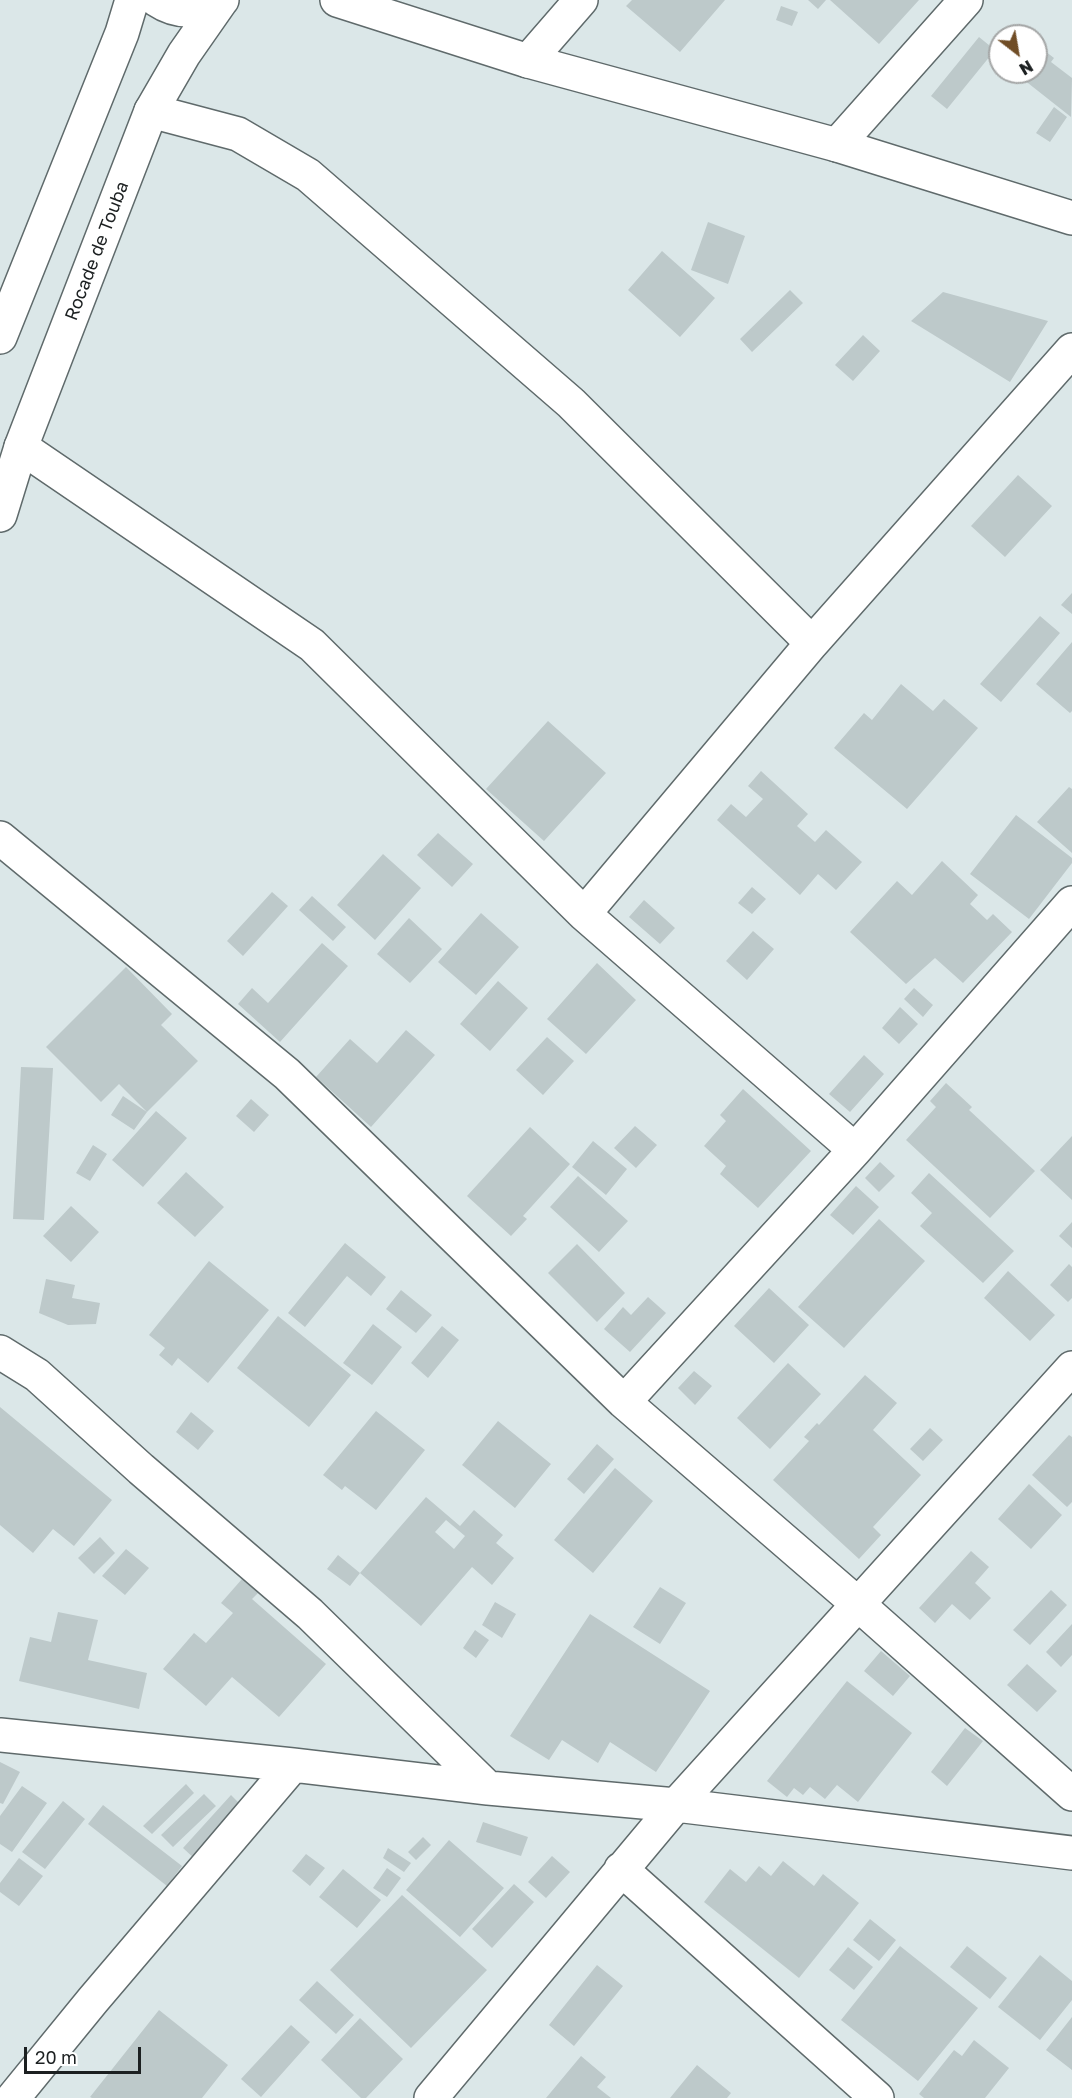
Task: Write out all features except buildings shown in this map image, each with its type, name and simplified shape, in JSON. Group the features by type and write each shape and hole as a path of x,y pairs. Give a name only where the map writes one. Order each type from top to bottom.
{"street":[{"path":"0,337 122,33 132,0"},
{"path":"157,0 166,6 184,10 203,9 221,0"},
{"name":"Rocade de Touba","path":"0,515 21,447 151,111 184,54 221,0"},
{"path":"337,0 528,61 837,145 1072,218"},
{"path":"528,61 581,0"},
{"path":"837,145 966,0"},
{"path":"151,111 238,134 308,175 571,403 812,644"},
{"path":"584,914 812,644 1072,350"},
{"path":"21,447 312,645 584,914 855,1150"},
{"path":"0,838 287,1074 624,1402 859,1605 1072,1794"},
{"path":"624,1402 855,1150 1072,903"},
{"path":"0,1352 37,1375 141,1469 310,1614 488,1788"},
{"path":"431,2098 676,1805 1072,1368"},
{"path":"0,1735 293,1765 488,1788 676,1805 1072,1853"},
{"path":"13,2098 93,2000 293,1765"},
{"path":"621,1869 877,2098"}]}
